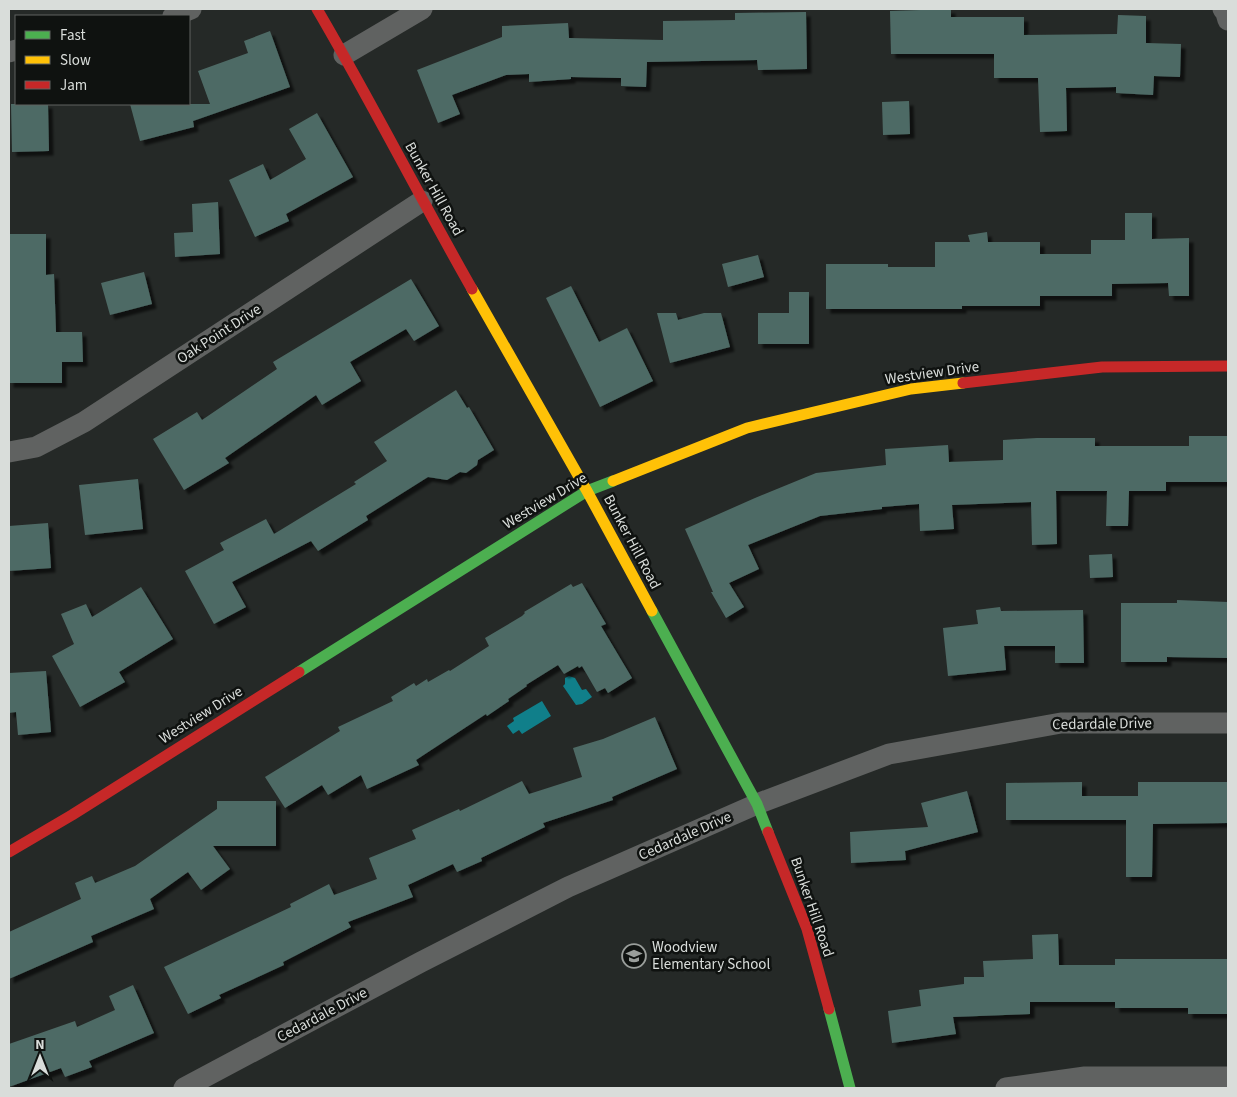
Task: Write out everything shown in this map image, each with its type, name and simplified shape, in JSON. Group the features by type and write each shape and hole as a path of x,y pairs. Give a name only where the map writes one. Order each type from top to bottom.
{"main road":[{"name":"Bunker Hill Road","path":"317,9 344,55 422,201 587,491 757,804 807,929 850,1088"},
{"name":"Westview Drive","path":"9,852 72,815 587,491 747,428 911,389 1102,367 1228,366"}],"street":[{"path":"176,15 191,9"},
{"path":"344,55 422,9"},
{"path":"1223,9 1228,20"},
{"name":"Oak Point Drive","path":"9,452 36,447 84,422 422,201"},
{"name":"Cedardale Drive","path":"184,1088 421,962 568,887 757,804 889,754 1061,722 1228,724"},
{"path":"1006,1088 1085,1077 1228,1077"}],"water":[{"path":"569,676 575,678 582,690 586,689 592,697 582,704 576,705 563,686 565,678"},
{"path":"542,701 551,716 522,734 519,730 513,734 507,726 514,721 513,718"}],"building":[{"path":"951,9 951,17 1024,17 1024,35 1117,34 1118,15 1146,16 1146,43 1181,44 1180,77 1154,76 1153,95 1116,93 1116,87 1066,88 1067,131 1040,132 1038,78 994,78 994,54 891,54 890,11"},
{"path":"806,12 807,69 758,70 757,60 647,62 646,87 621,86 621,78 571,77 571,79 529,82 529,74 506,75 452,95 460,114 438,123 417,70 502,37 502,26 568,23 569,38 663,40 663,21 735,20 735,13"},
{"path":"270,31 290,87 193,121 194,127 140,141 130,105 210,104 198,71 248,53 244,41"},
{"path":"909,101 910,134 883,135 882,102"},
{"path":"11,104 48,105 49,151 12,152"},
{"path":"317,113 353,177 286,214 289,221 255,237 229,180 263,164 270,180 306,159 289,129"},
{"path":"218,202 220,254 175,257 174,233 193,232 192,204"},
{"path":"1125,213 1152,213 1152,239 1189,238 1189,296 1169,296 1168,283 1112,284 1112,296 1040,296 1040,306 962,306 962,309 826,309 826,264 888,264 888,267 935,267 935,242 970,242 968,235 987,232 988,242 1040,242 1040,254 1091,254 1091,240 1125,240"},
{"path":"9,234 46,234 46,275 54,274 56,332 82,332 83,362 62,362 62,383 9,383"},
{"path":"758,255 764,277 728,287 722,264"},
{"path":"144,272 152,304 110,315 101,283"},
{"path":"411,279 439,326 414,341 406,329 350,362 361,381 322,405 316,395 225,458 229,463 184,490 153,439 197,412 202,420 277,369 273,362"},
{"path":"571,286 599,342 627,328 653,381 600,407 546,298"},
{"path":"789,292 809,292 809,344 758,344 758,313 789,313"},
{"path":"657,313 676,313 678,320 704,313 721,313 730,347 670,363"},
{"path":"456,390 467,408 469,407 494,450 478,460 477,465 466,473 460,472 447,480 428,477 366,516 368,520 318,551 311,541 232,582 246,607 214,624 185,571 224,550 220,543 266,519 274,534 356,484 354,482 387,461 374,442"},
{"path":"1189,436 1228,436 1228,482 1166,482 1166,491 1129,491 1128,526 1106,526 1107,491 1056,491 1057,544 1032,545 1031,502 952,505 954,529 920,531 919,504 820,516 748,545 759,569 729,583 744,607 726,618 711,592 713,592 685,529 816,473 886,465 885,449 948,445 949,462 1003,460 1003,440 1095,438 1095,446 1189,446"},
{"path":"138,479 143,529 85,535 79,485"},
{"path":"48,523 51,568 9,571 9,526"},
{"path":"1112,554 1113,577 1090,578 1089,555"},
{"path":"582,583 606,624 601,626 632,678 608,693 605,688 597,692 582,666 579,668 578,666 564,674 558,665 526,685 508,699 509,701 487,716 486,714 416,760 419,765 367,789 361,775 328,795 322,785 285,808 265,777 340,731 338,727 393,701 391,697 414,683 416,686 427,679 428,682 450,671 489,646 485,638 522,616 524,612 571,584 573,587"},
{"path":"141,587 173,639 119,672 125,682 80,707 52,656 74,644 61,614 86,604 92,617"},
{"path":"1177,600 1228,602 1228,658 1167,657 1167,662 1121,662 1121,603 1177,603"},
{"path":"1000,607 1001,611 1083,610 1084,663 1055,663 1055,646 1004,646 1006,670 948,676 943,628 978,624 976,610"},
{"path":"46,671 51,732 18,735 16,712 9,713 9,673"},
{"path":"655,717 677,769 612,797 613,800 543,823 545,827 481,858 482,861 457,872 453,864 408,885 413,897 348,922 351,927 283,962 284,965 219,995 221,998 188,1014 164,967 291,907 290,904 329,884 334,895 377,879 369,858 416,839 412,830 459,809 460,811 522,781 529,794 582,777 573,748 603,739"},
{"path":"1082,782 1082,796 1138,796 1138,782 1228,782 1228,823 1153,824 1152,877 1126,877 1126,820 1006,820 1006,783"},
{"path":"967,791 978,832 905,851 906,860 851,863 850,832 928,827 921,803"},
{"path":"217,801 276,801 276,846 213,846 230,869 201,890 188,872 150,899 154,909 91,936 93,942 9,979 9,932 81,899 75,883 92,876 95,883 135,866 217,809"},
{"path":"1058,934 1059,965 1115,965 1115,959 1228,959 1228,1014 1188,1014 1188,1008 1115,1008 1115,1002 1030,1002 1030,1014 953,1017 956,1034 892,1043 888,1011 921,1006 919,990 964,984 964,977 984,977 983,961 1033,959 1032,935"},
{"path":"133,985 154,1033 89,1061 92,1067 65,1077 61,1068 9,1087 9,1044 75,1021 77,1027 115,1010 109,996"}],"traffic: fast":[{"path":"299,672 587,491 613,481"},
{"path":"652,611 757,804 768,832"},
{"path":"829,1009 850,1088"}],"traffic: slow":[{"path":"472,289 587,491 652,611"},
{"path":"613,481 747,428 911,389 963,383"}],"traffic: jam":[{"path":"317,9 357,78 472,289"},
{"path":"963,383 1102,367 1228,366"},
{"path":"9,852 72,815 299,672"},
{"path":"768,832 807,929 829,1009"}],"place":[{"name":"Woodview Elementary School","path":"634,956"}]}
